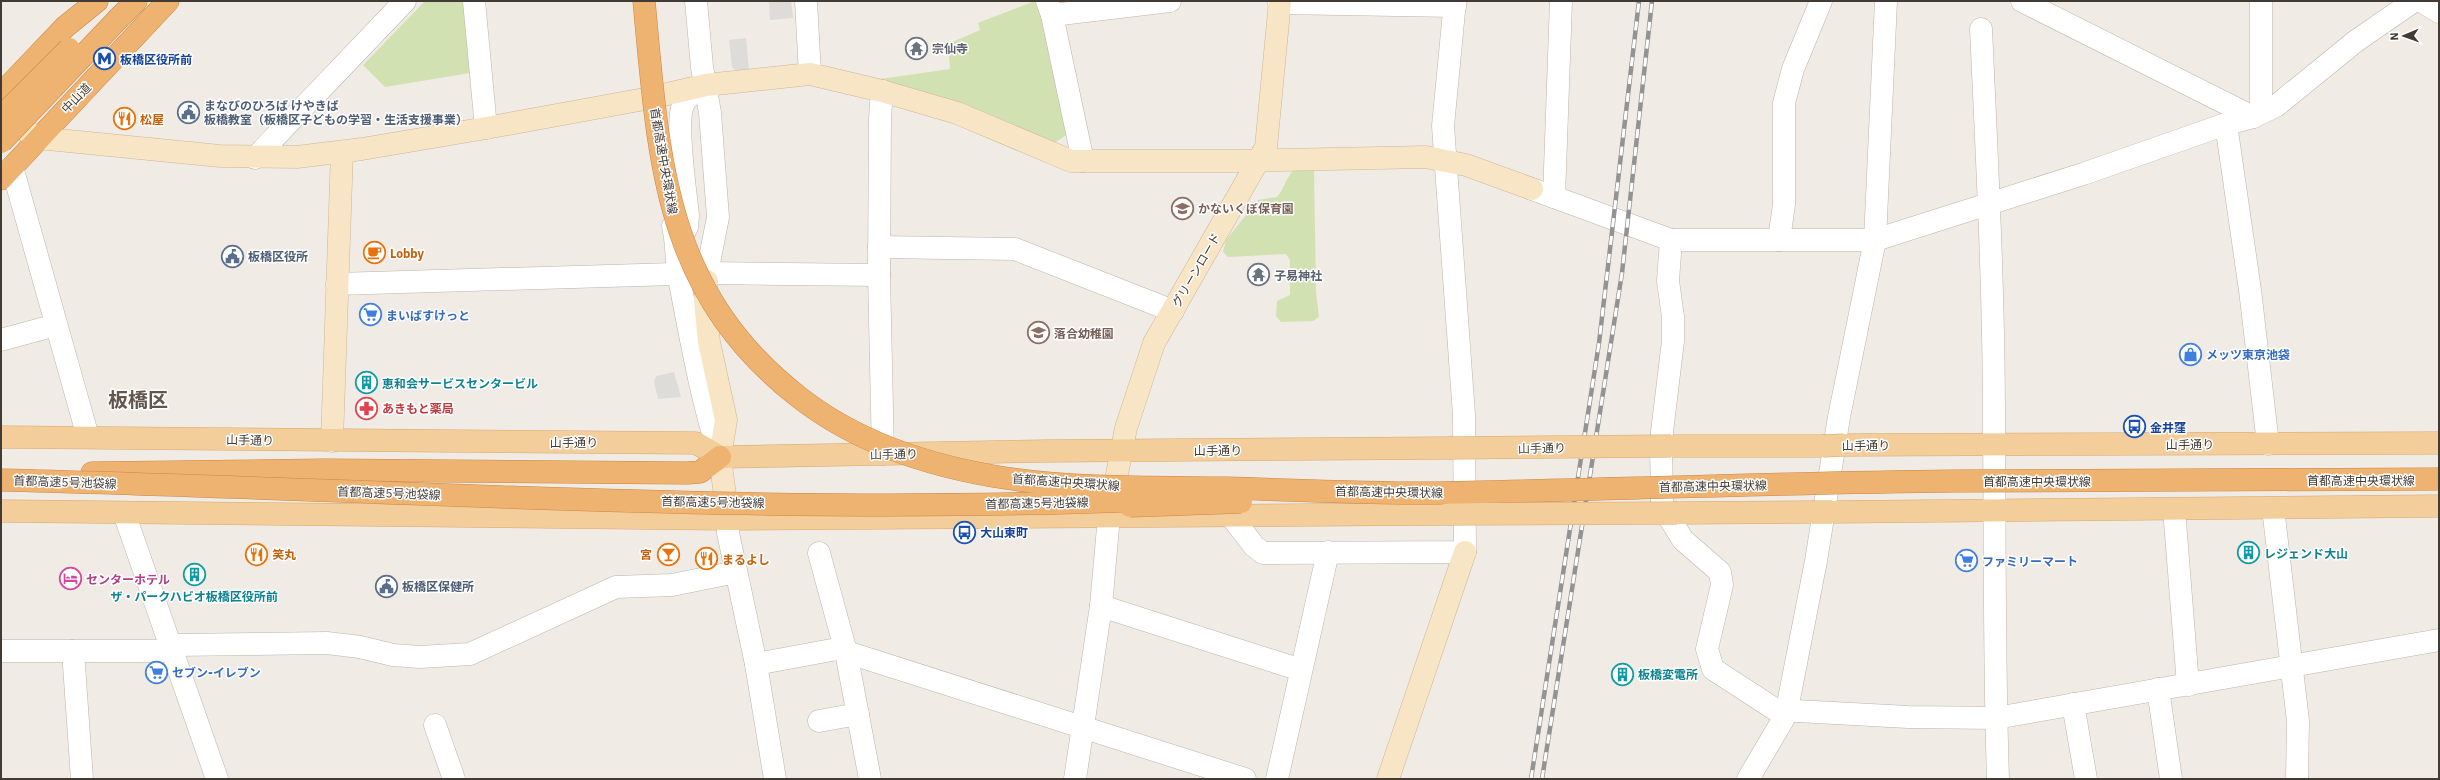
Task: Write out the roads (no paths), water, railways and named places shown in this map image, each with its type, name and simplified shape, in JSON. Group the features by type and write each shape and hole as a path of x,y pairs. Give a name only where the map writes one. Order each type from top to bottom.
{"highway":[{"path":"1,94 65,27 97,1"},
{"path":"1,116 117,1"},
{"path":"1,142 136,1"},
{"name":"中山道","path":"6,173 168,1"},
{"name":"首都高速中央環状線","path":"644,1 654,110 666,183 684,247 703,288 729,328 747,349 797,396 851,431 906,453 975,472 1039,482 1162,487 1424,487 1948,481 2439,479"},
{"name":"首都高速中央環状線","path":"654,1 669,162 678,208 698,264 721,306 752,345 800,392 834,416 888,442 946,460 1006,472 1164,481 1424,487 1948,472 2439,471"},
{"path":"1,472 325,470 686,473 700,472 720,457"},
{"name":"首都高速5号池袋線","path":"1,480 628,502 1007,505 1424,487"},
{"name":"首都高速5号池袋線","path":"1,486 629,507 1015,509 1185,505 1424,487"}],"main road":[{"name":"山手通り","path":"1,437 696,443 720,457 1120,450 2439,443"},
{"path":"1,511 728,518 1993,511 2439,506"}],"street":[{"path":"256,158 405,1"},
{"path":"474,1 486,128"},
{"path":"640,1 658,161 678,244 679,274 694,364 708,420 720,457 728,518 728,533 756,664 775,779"},
{"path":"696,1 702,67 706,85 718,217 708,273 705,300 709,342 726,420 720,457"},
{"path":"806,1 810,74"},
{"path":"1083,161 1050,8 1170,1"},
{"path":"1554,197 1561,1"},
{"path":"1778,240 1784,204 1784,103 1792,69 1821,1"},
{"path":"1748,779 1784,718 1786,710 1816,561 1838,417 1874,240 1886,1"},
{"path":"2022,1 2257,115"},
{"path":"2257,115 2261,1"},
{"path":"1,116 38,138 256,158 297,157 342,152 486,128 650,98 706,85 810,74 882,91 957,113 1072,160 1260,160 1426,157 1466,165 1671,240 1874,240 2083,174 2226,124 2257,115 2276,106 2356,41 2414,1"},
{"path":"2421,1 2439,12"},
{"path":"1280,2 1455,4 1443,126 1464,415 1465,552 1388,779"},
{"name":"グリーンロード","path":"1109,516 1120,450 1154,343 1260,160 1266,147 1280,2"},
{"path":"1981,29 1990,204 1994,445 1993,511 1998,779"},
{"path":"678,244 687,227 688,216 680,123 683,104 690,94 706,85"},
{"path":"882,91 880,118 879,275 883,454"},
{"path":"2226,124 2252,306 2268,444"},
{"path":"332,441 342,152"},
{"path":"6,173 56,325 88,437"},
{"path":"1671,240 1668,281 1673,317 1673,341 1661,440 1662,506 1683,540 1720,572 1722,585 1708,649 1714,669 1776,710 1908,717 1996,718 2439,640"},
{"path":"879,247 1015,249 1173,311"},
{"path":"337,284 708,273 879,275"},
{"path":"1,340 56,325"},
{"path":"2273,508 2298,721 2297,779"},
{"path":"2174,509 2188,685"},
{"path":"124,512 217,779"},
{"path":"1075,779 1101,606 1109,516"},
{"path":"1231,516 1254,546 1263,553 1465,552"},
{"path":"1276,779 1328,552"},
{"path":"819,554 846,652 870,779"},
{"path":"1,651 74,651 327,644 360,647 393,655 420,657 470,654 616,587 672,585 736,572"},
{"path":"1101,606 1301,670"},
{"path":"756,664 837,649 1245,779"},
{"path":"74,651 82,779"},
{"path":"2158,689 2171,779"},
{"path":"2073,704 2086,779"},
{"path":"819,721 858,714"},
{"path":"435,725 454,779"}],"railway":[{"path":"1531,779 1599,343 1639,1"},
{"path":"1542,779 1622,273 1652,1"}],"place":[{"name":"宗仙寺","path":"916,48"},
{"name":"板橋区役所前","path":"104,59"},
{"name":"まなびのひろば けやきば 板橋教室（板橋区子どもの学習・生活支援事業）","path":"188,112"},
{"name":"松屋","path":"124,119"},
{"name":"かないくぼ保育園","path":"1182,208"},
{"name":"Lobby","path":"375,253"},
{"name":"板橋区役所","path":"233,256"},
{"name":"子易神社","path":"1258,275"},
{"name":"まいばすけっと","path":"371,315"},
{"name":"落合幼稚園","path":"1038,333"},
{"name":"メッツ東京池袋","path":"2190,354"},
{"name":"恵和会サービスセンタービル","path":"367,383"},
{"name":"あきもと薬局","path":"366,408"},
{"name":"金井窪","path":"2135,427"},
{"name":"大山東町","path":"965,532"},
{"name":"レジェンド大山","path":"2248,553"},
{"name":"笑丸","path":"256,554"},
{"name":"宮","path":"668,554"},
{"name":"まるよし","path":"706,559"},
{"name":"ファミリーマート","path":"1966,561"},
{"name":"ザ・パークハビオ板橋区役所前","path":"194,575"},
{"name":"センターホテル","path":"71,579"},
{"name":"板橋区保健所","path":"387,586"},
{"name":"セブン-イレブン","path":"157,672"},
{"name":"板橋変電所","path":"1622,674"}],"district":[{"name":"板橋区","path":"138,399"}]}
